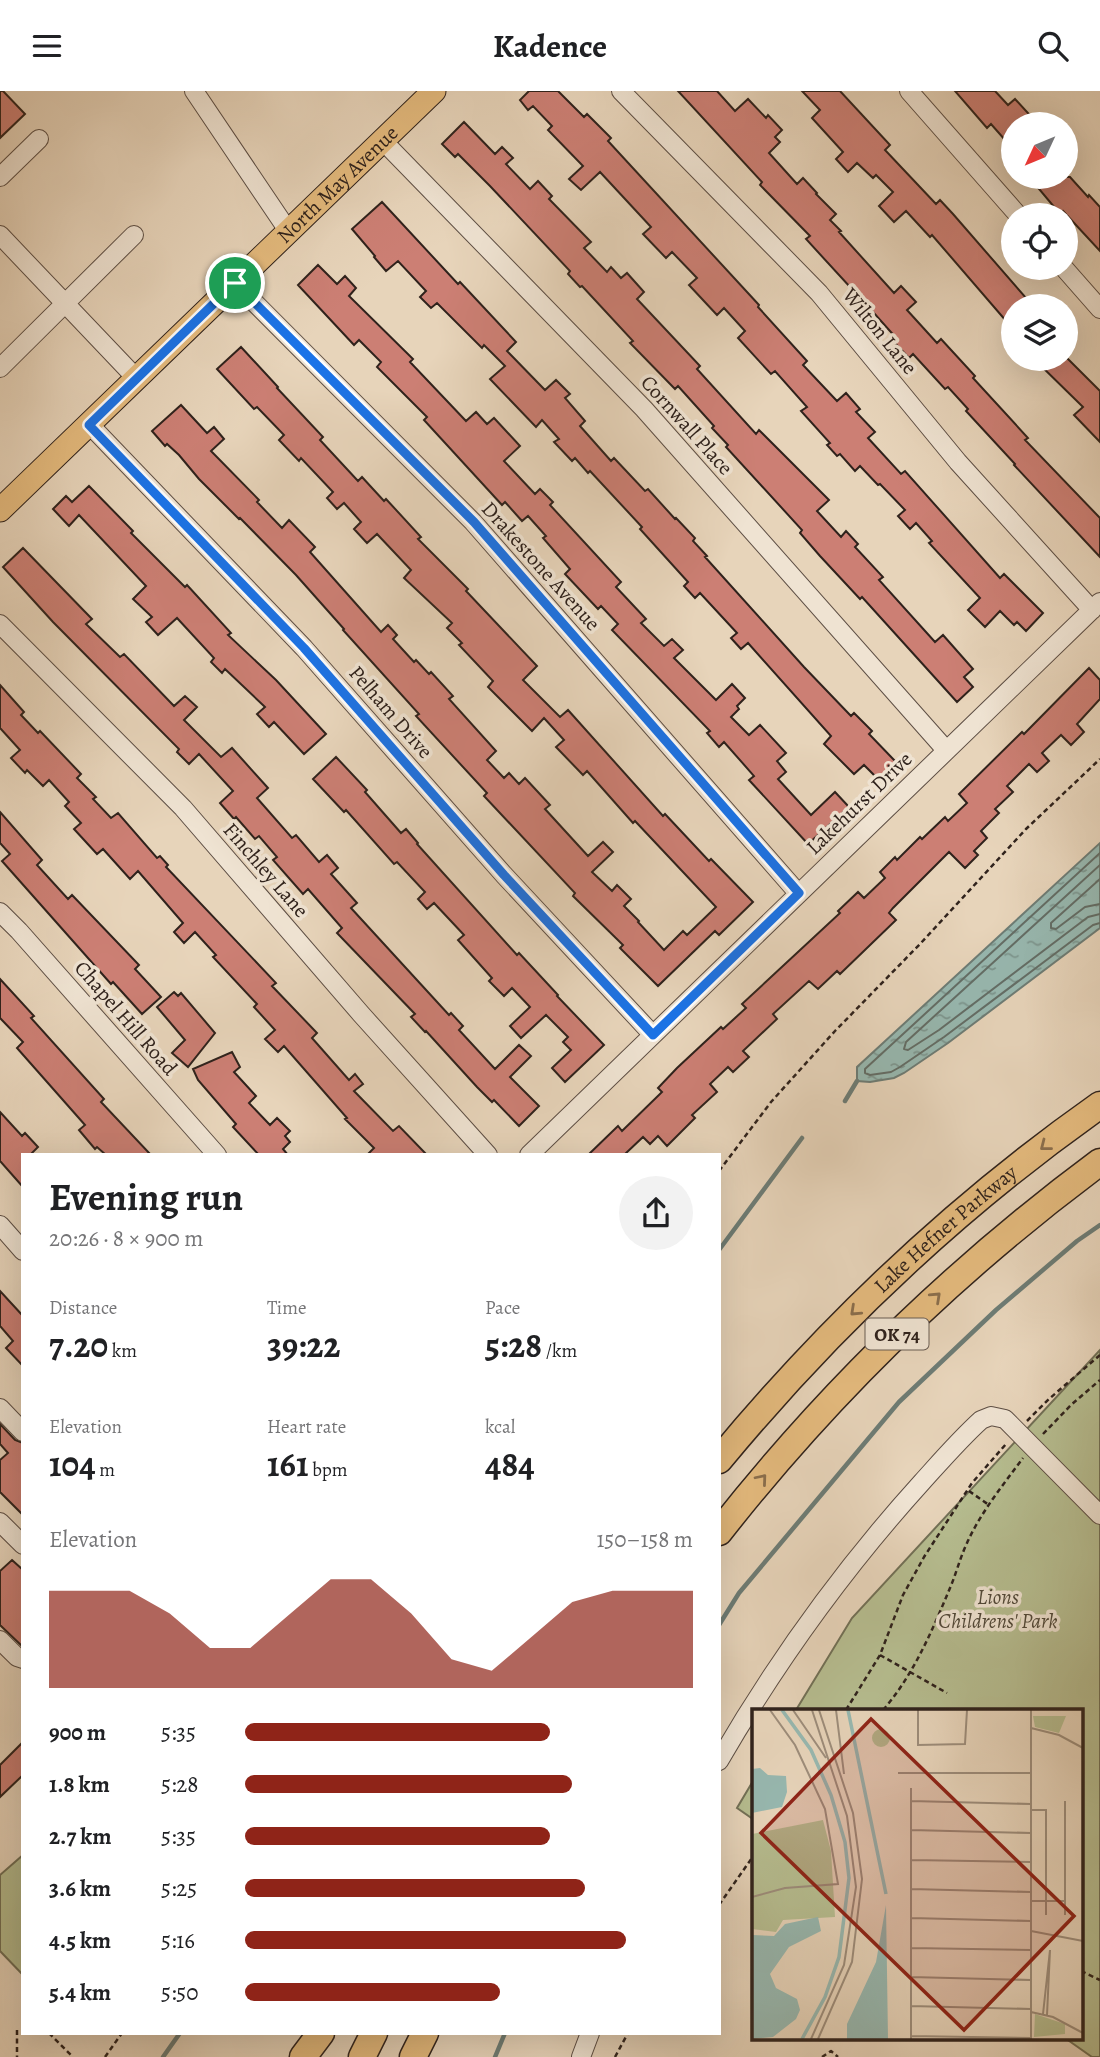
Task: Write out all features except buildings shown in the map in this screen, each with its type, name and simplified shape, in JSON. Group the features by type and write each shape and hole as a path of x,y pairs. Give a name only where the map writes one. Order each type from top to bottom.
{"highway":[{"name":"Lake Hefner Parkway","path":"721,1458 830,1336 923,1247 979,1198 1100,1105"},
{"name":"Lake Hefner Parkway","path":"721,1530 780,1458 911,1320 961,1274 1058,1193 1100,1162"},
{"path":"303,2057 320,2035"},
{"path":"362,2057 373,2035"}],"main road":[{"name":"North May Avenue","path":"0,510 434,91"}],"street":[{"path":"194,91 289,232"},
{"name":"Wilton Lane","path":"621,91 819,293 958,463 1096,606"},
{"path":"909,91 1007,203"},
{"path":"0,177 39,139"},
{"name":"Cornwall Place","path":"383,142 644,409 946,750"},
{"path":"0,235 137,379"},
{"path":"0,368 134,235"},
{"path":"1075,280 1100,309"},
{"name":"Drakestone Avenue","path":"235,283 474,522 799,893"},
{"name":"Pelham Drive","path":"89,425 304,648 504,875 653,1035"},
{"name":"Lakehurst Drive","path":"531,1153 1096,606"},
{"name":"Finchley Lane","path":"0,624 183,808 361,1014 486,1153"},
{"name":"Chapel Hill Road","path":"0,912 215,1153"},
{"path":"0,1225 21,1249"},
{"path":"0,1408 21,1430"},
{"path":"721,1758 806,1624 892,1515 981,1420 992,1416 1005,1419 1100,1515"},
{"path":"0,1522 21,1543"},
{"path":"0,1640 16,1657 21,1658"},
{"path":"581,2057 589,2035"}],"path":[{"path":"721,1168 771,1103 835,1031 1026,829 1100,759"},
{"path":"847,1709 880,1655 903,1595 924,1557 968,1490 1017,1431 1100,1355"},
{"path":"884,1709 896,1695 920,1653 950,1589 968,1542 989,1505 1031,1447 1071,1405 1100,1380"},
{"path":"968,1490 989,1505"},
{"path":"880,1655 947,1693"},
{"path":"721,1902 752,1858"},
{"path":"1082,1971 1100,1980"},
{"path":"17,2030 17,2057"},
{"path":"51,2035 73,2057"},
{"path":"104,2057 120,2035"},
{"path":"615,2057 627,2035"},
{"path":"822,2057 831,2051 838,2057"}],"green space":[{"name":"Lions Childrens' Park","path":"1100,1350 1100,2057 1092,2057 1066,2039 1082,2039 1082,1709 797,1709 852,1618"},
{"path":"752,1783 752,1818 737,1808"},
{"path":"21,1857 21,1973 0,1951 0,1875"}],"water":[{"path":"1100,843 1100,928 904,1073 894,1078 857,1081 857,1067"}],"waterway":[{"path":"845,1101 857,1081"},
{"path":"721,1247 802,1138"},
{"path":"721,1622 739,1593 899,1402 996,1310 1077,1241 1100,1225"},
{"path":"163,2057 179,2035"},
{"path":"495,2057 504,2035"}],"route":[{"path":"235,283 474,522 799,893 653,1035 504,875 304,648 89,425 235,283"}]}
